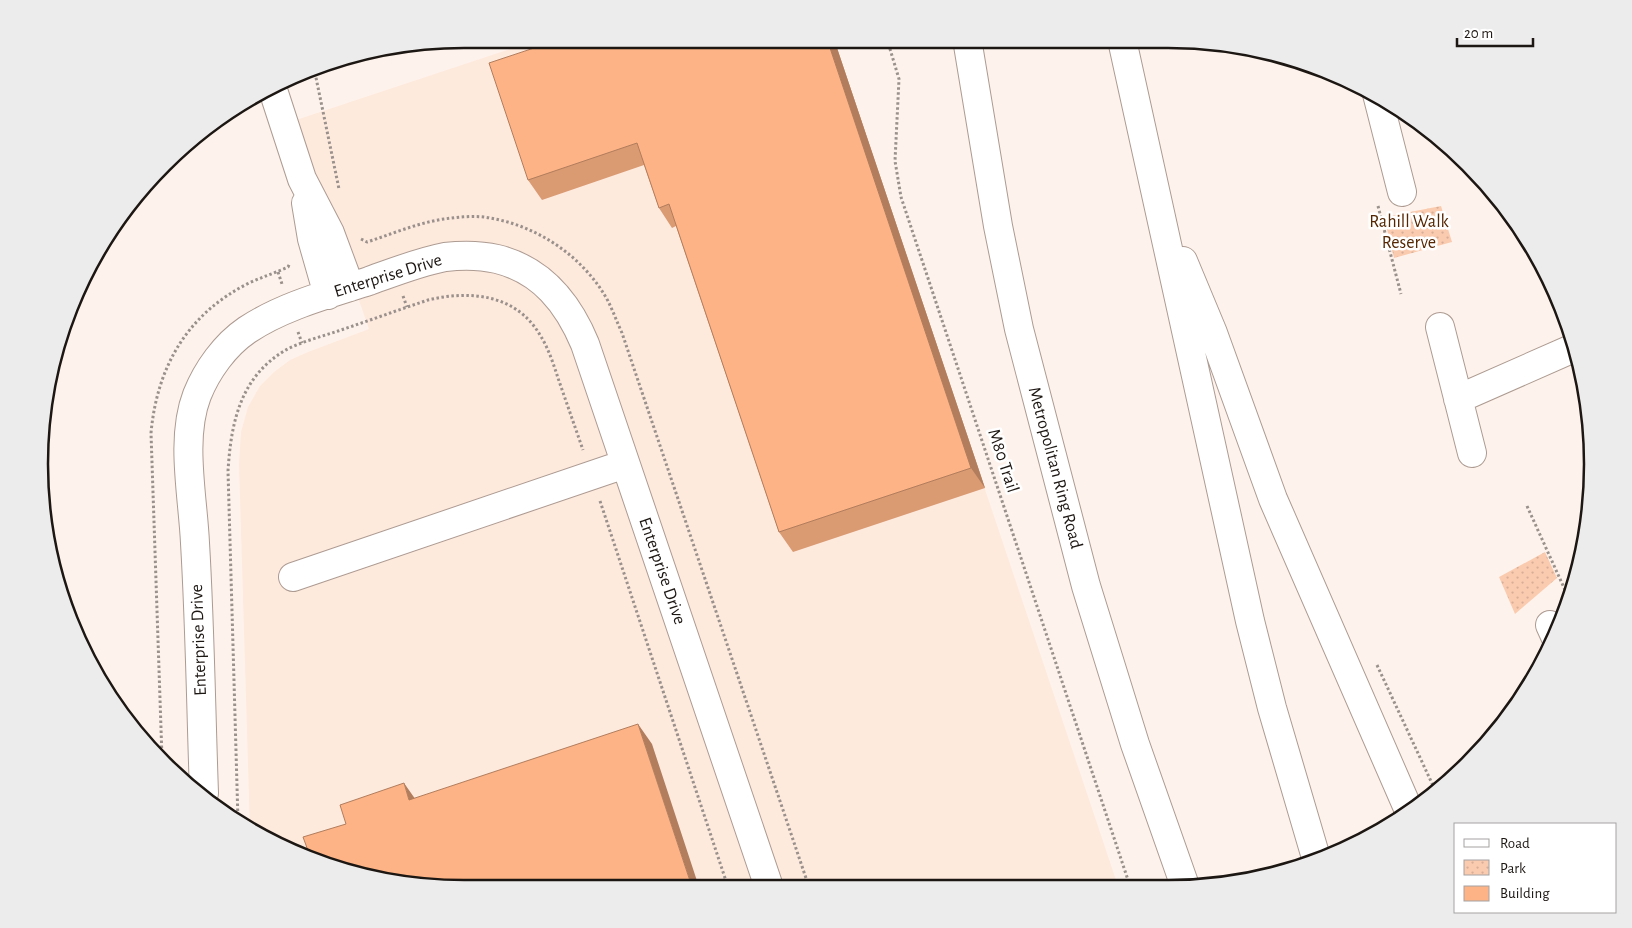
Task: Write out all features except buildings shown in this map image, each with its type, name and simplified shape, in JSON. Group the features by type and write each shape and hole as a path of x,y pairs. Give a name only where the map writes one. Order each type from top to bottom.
{"main road":[{"name":"Metropolitan Ring Road","path":"968,48 998,226 1021,338 1064,506 1135,744 1183,880"},
{"path":"1124,48 1250,621 1272,708 1315,853"},
{"path":"274,93 302,179 312,239 339,291"},
{"path":"1379,105 1389,195"},
{"path":"1155,193 1213,333 1273,499 1406,805"},
{"name":"Enterprise Drive","path":"204,789 195,543 189,465 191,415 207,374 231,343 246,330 264,319 289,308 425,262 460,256 479,256 518,267 534,276 549,288 574,319 585,344 767,880"},
{"path":"1440,327 1472,453"},
{"path":"1458,399 1568,350"},
{"path":"293,577 625,464"}],"path":[{"name":"M80 Trail","path":"890,48 900,79 896,161 901,197 1128,880"},
{"path":"315,75 341,198"},
{"path":"1389,195 1401,294"},
{"path":"1527,506 1565,589"}],"shaded area":[{"path":"513,48 837,48 1116,880 437,880 383,872 330,858 280,838 250,821 239,464 241,432 248,407 260,386 274,372 290,360 369,329 296,120"}],"green space":[{"name":"Rahill Walk Reserve","path":"1441,206 1452,242 1394,258 1384,217"},
{"path":"1545,552 1557,578 1515,614 1499,577"}]}
